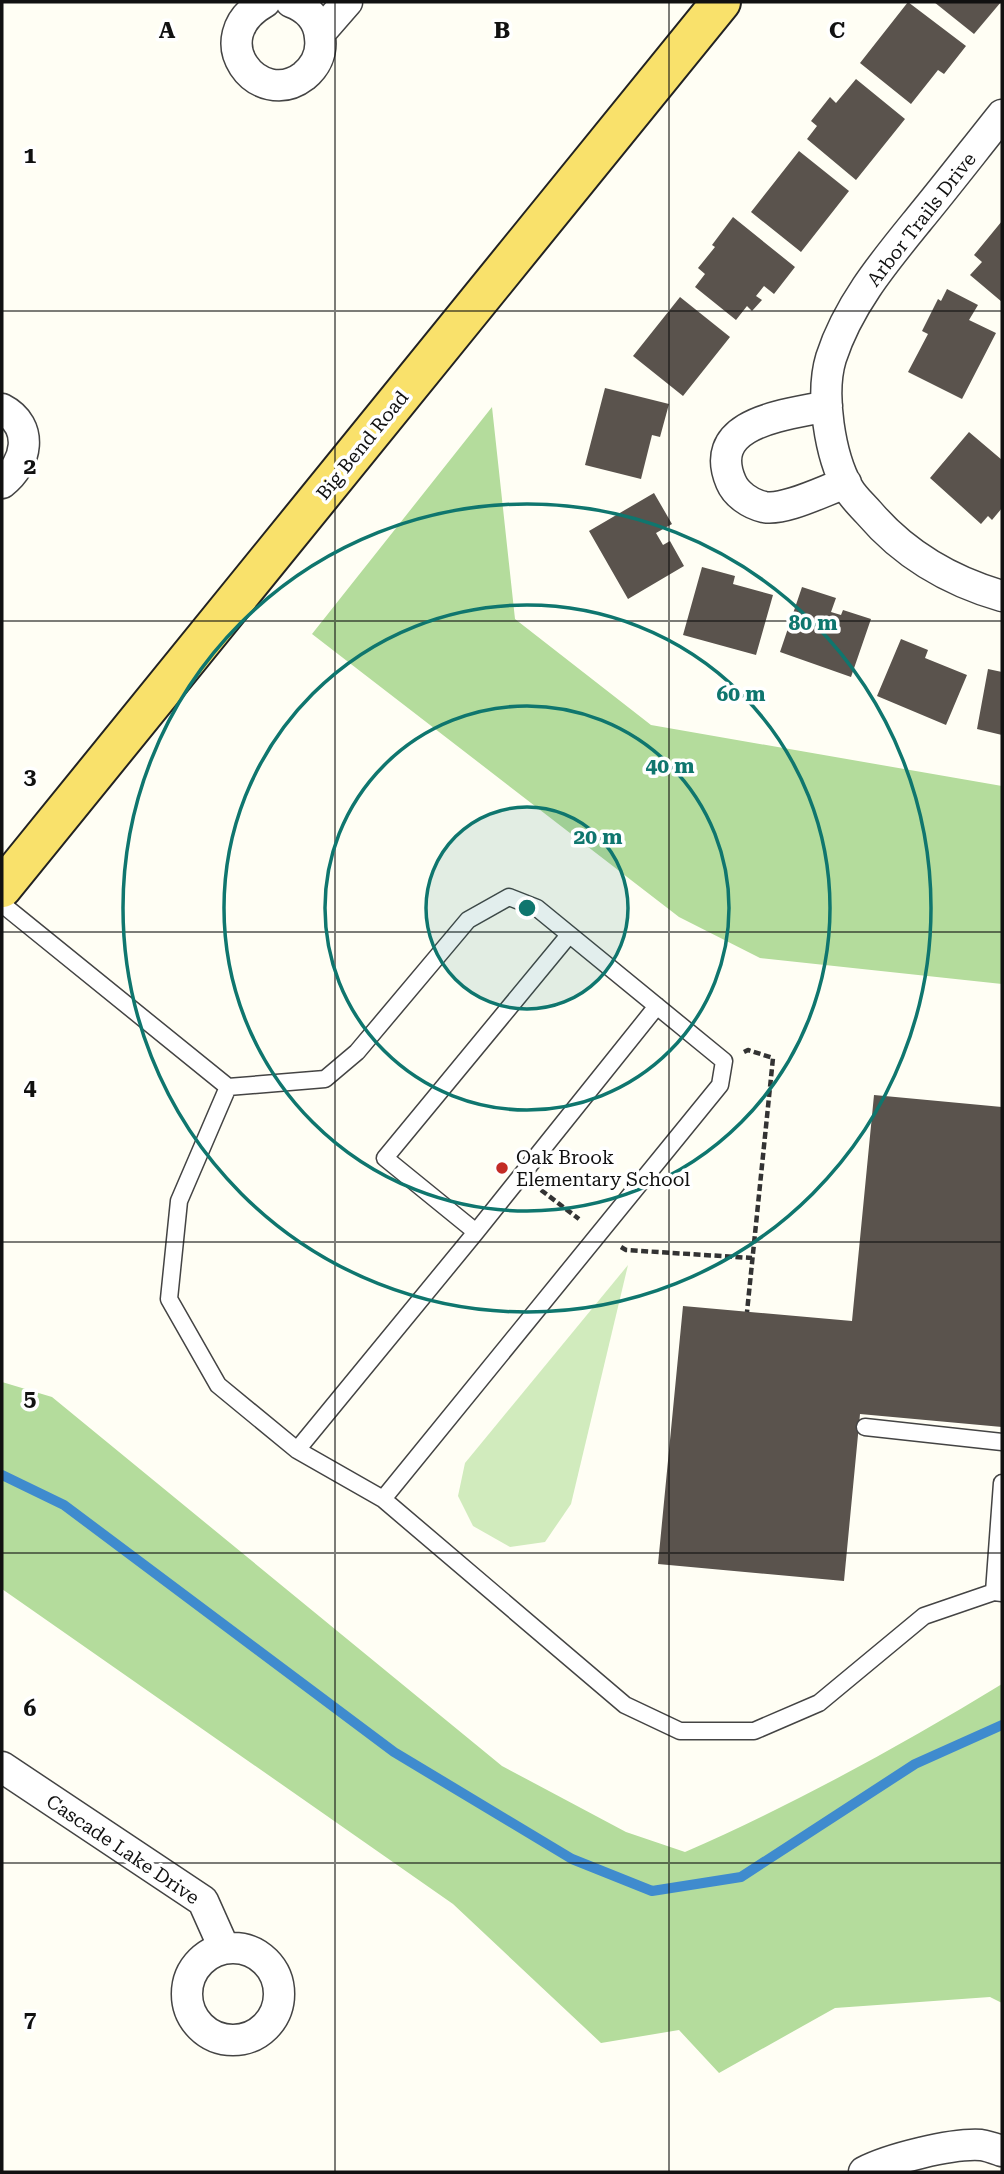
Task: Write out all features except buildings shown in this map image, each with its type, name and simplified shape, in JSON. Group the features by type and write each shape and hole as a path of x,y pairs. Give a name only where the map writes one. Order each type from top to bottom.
{"main road":[{"name":"Big Bend Road","path":"2,888 721,2"}],"street":[{"path":"265,2 253,8 243,19 237,32 236,46 247,71 258,80 285,85 309,72 321,47 315,20 306,9 291,2"},
{"path":"320,33 347,2"},
{"name":"Arbor Trails Drive","path":"1002,115 875,274 844,326 830,361 827,406 833,446 848,489 878,524 906,550 945,574 1002,596"},
{"path":"827,406 761,421 747,427 736,437 728,450 727,472 733,486 743,498 763,507 779,507 846,483"},
{"path":"2,409 9,412 19,424 24,438 18,467 2,484"},
{"name":"Cascade Lake Drive","path":"2,1767 202,1901 224,1948"},
{"path":"864,2172 882,2163 939,2150 981,2145 1002,2151"}],"lane":[{"path":"2,904 228,1087 325,1079 357,1052 468,920 509,897 537,908 724,1061 720,1085 383,1499"},
{"path":"476,1232 385,1158 569,935"},
{"path":"297,1450 657,1006"},
{"path":"228,1087 179,1201 170,1299 218,1385 297,1450 383,1499 625,1705 680,1731 754,1731 819,1703 924,1616 998,1593 1002,1483"},
{"path":"865,1427 1002,1441"}],"path":[{"path":"724,1061 748,1050 773,1058 747,1312"}],"green space":[{"path":"492,407 515,619 651,725 1002,786 1002,984 760,958 679,917 312,634"},
{"path":"628,1265 571,1504 545,1542 510,1547 473,1526 458,1496 465,1463"},
{"path":"2,1382 52,1397 502,1766 626,1832 685,1852 846,1773 1002,1684 1002,2003 990,1997 835,2008 719,2073 679,2030 601,2043 453,1904 2,1589"}],"waterway":[{"path":"2,1475 64,1505 394,1752 572,1859 652,1891 741,1877 915,1764 1002,1725"}],"place":[{"name":"Oak Brook Elementary School","path":"502,1168"}]}
